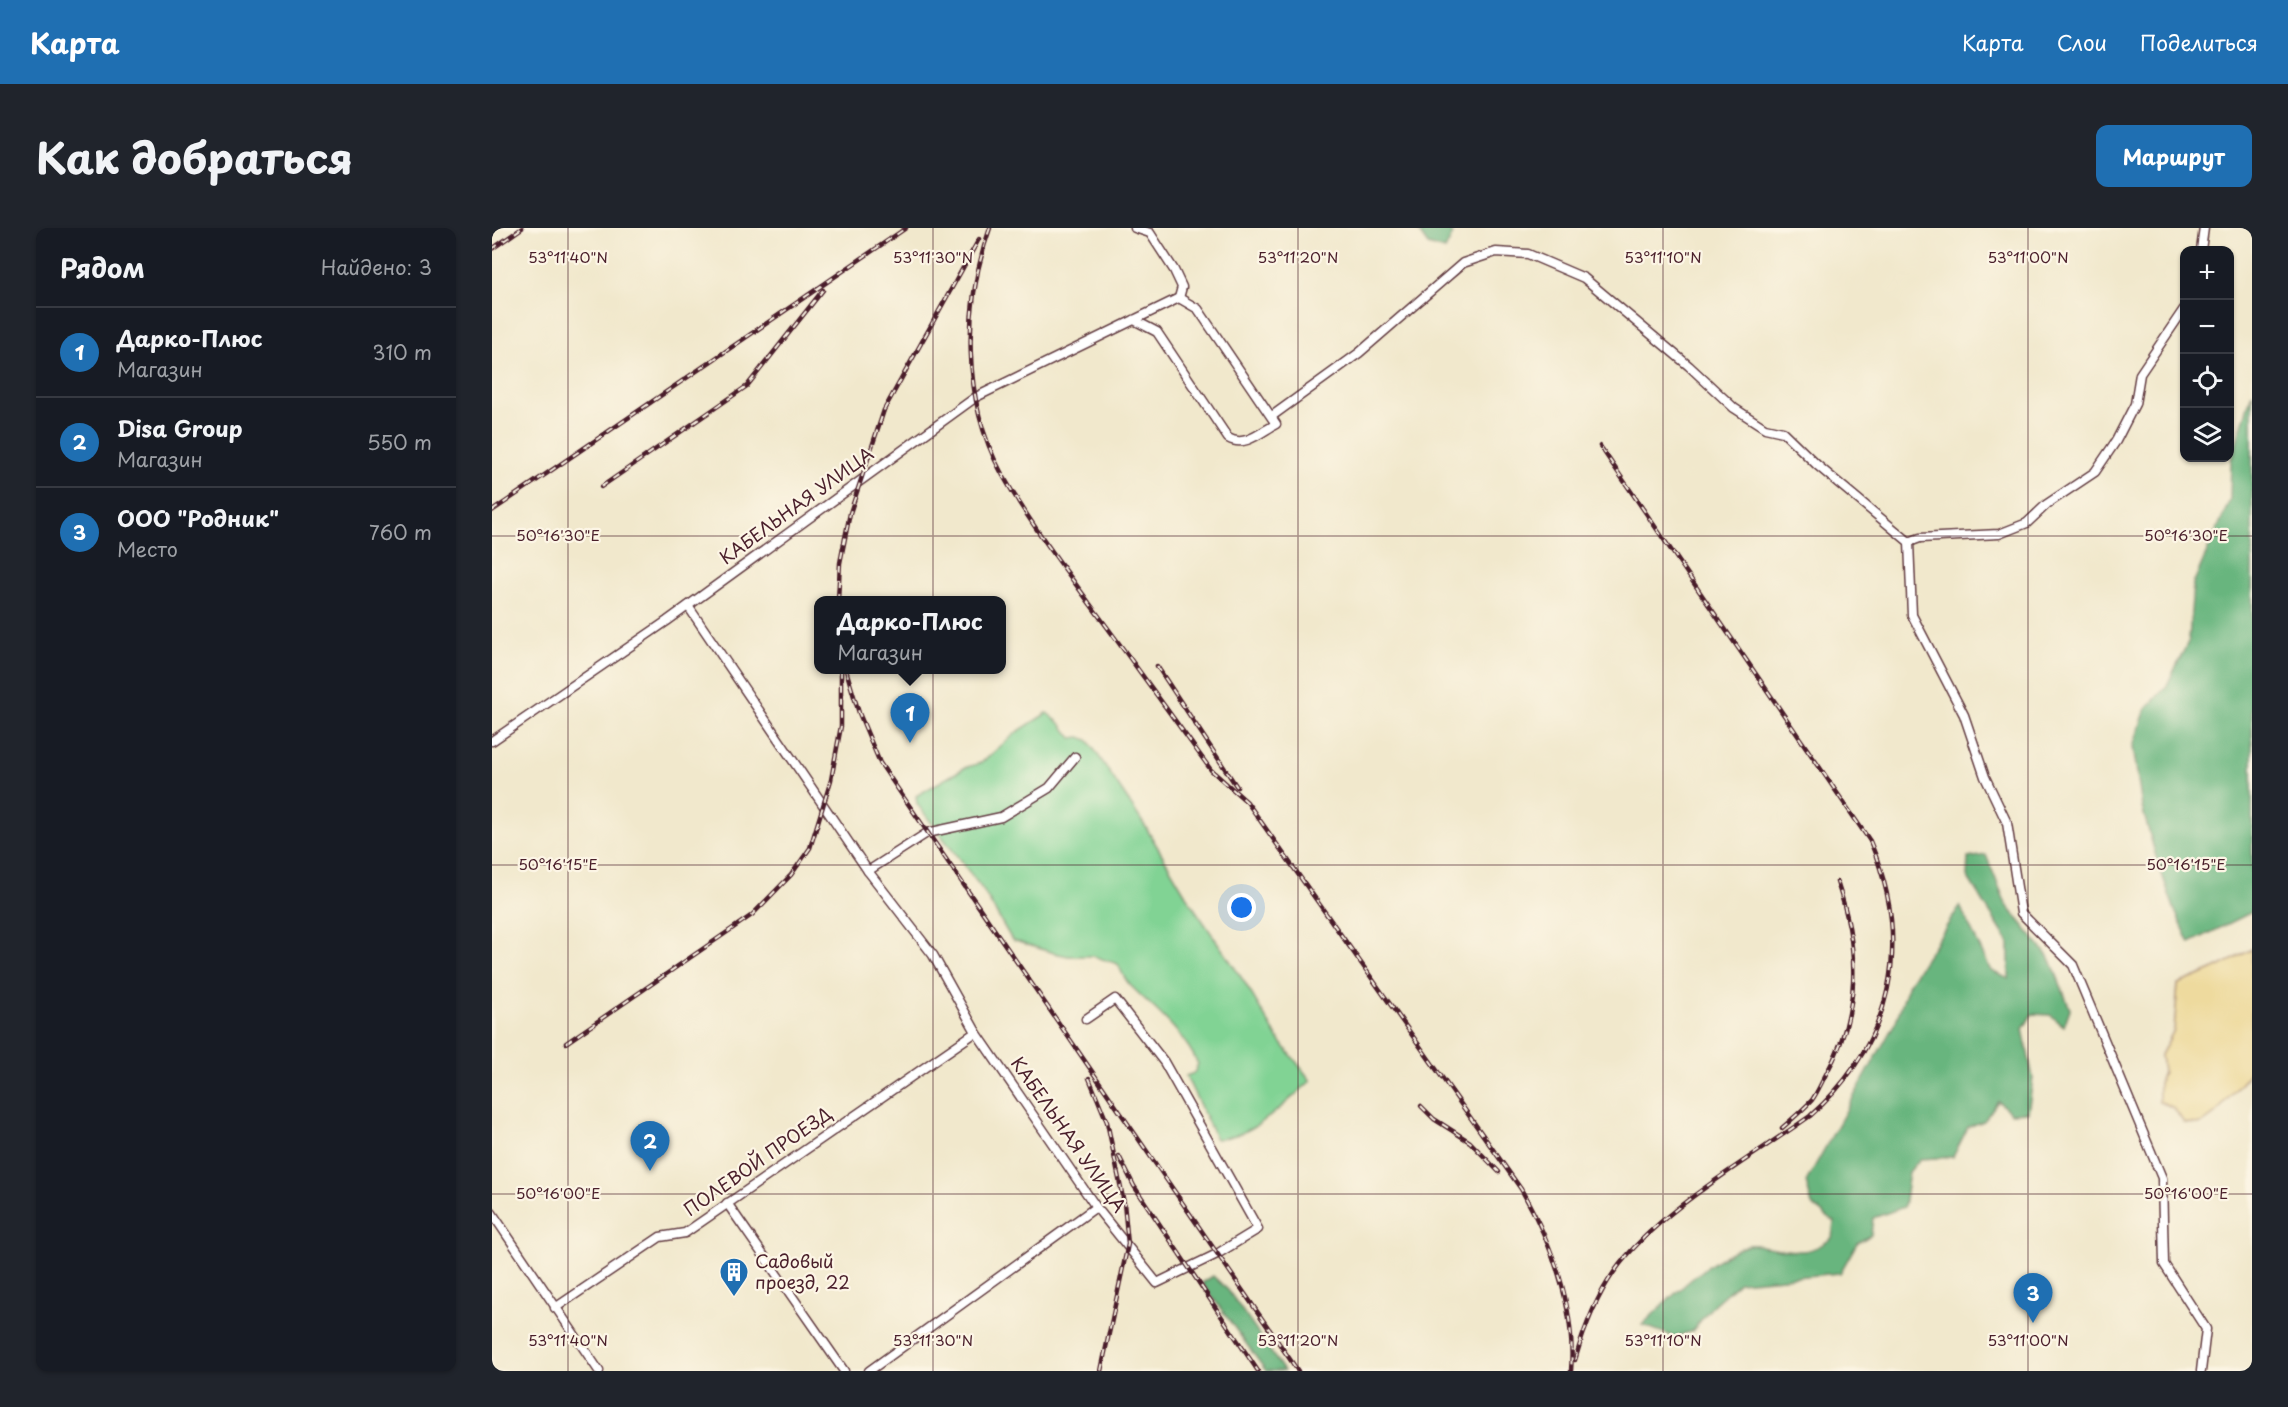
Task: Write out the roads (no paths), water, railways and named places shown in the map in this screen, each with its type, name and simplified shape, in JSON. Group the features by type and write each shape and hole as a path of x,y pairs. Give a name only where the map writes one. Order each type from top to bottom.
{"street":[{"path":"1134,320 1157,332 1231,440 1248,441 1276,424 1198,309 1179,298 1182,287 1150,233 1135,228"},
{"path":"2202,246 2204,228"},
{"path":"1272,416 1359,353 1463,263 1496,252 1528,254 1584,278 1689,366 1734,408 1765,428 1783,432 1817,465 1910,542 1912,615 1964,714 1985,777 2007,824 2021,913 2073,965 2162,1178 2164,1264 2206,1329 2201,1371"},
{"name":"КАБЕЛЬНАЯ УЛИЦА","path":"492,741 688,606 976,397 1179,298"},
{"path":"1910,542 1920,538 1999,534 2026,523 2047,504 2095,472 2116,441 2135,404 2140,374 2180,315"},
{"name":"КАБЕЛЬНАЯ УЛИЦА","path":"688,606 868,871 933,955 976,1032 1096,1207 1157,1283 1217,1254 1258,1229 1164,1062 1115,999 1086,1019"},
{"path":"868,871 927,832 1001,817 1049,788 1075,758"},
{"name":"ПОЛЕВОЙ ПРОЕЗД","path":"555,1308 660,1237 685,1233 976,1032"},
{"path":"727,1203 844,1371"},
{"path":"869,1371 1096,1207"},
{"path":"492,1213 599,1371"}],"railway":[{"path":"492,249 522,228"},
{"path":"492,511 906,228"},
{"path":"990,228 975,288 971,320 971,352 973,383 979,414 988,444 1001,472 1032,523 1211,770 1247,802 1521,1189 1543,1232 1560,1276 1570,1323 1571,1371"},
{"path":"838,596 840,563 850,513 884,410 979,239"},
{"path":"601,487 747,386 823,290"},
{"path":"1575,1360 1586,1326 1601,1293 1632,1250 1679,1207 1810,1116 1838,1087 1861,1056 1877,1023 1888,989 1892,953 1891,917 1883,879 1870,841 1600,446"},
{"path":"1157,666 1237,787"},
{"path":"566,1043 752,915 791,875 810,848 831,780 841,726 841,674"},
{"path":"847,674 859,713 880,763 1298,1371"},
{"path":"1782,1128 1812,1100 1837,1052 1851,1005 1853,956 1845,907 1837,882"},
{"path":"1089,1078 1107,1122 1124,1203 1128,1244 1101,1371"},
{"path":"1421,1106 1434,1119 1470,1142 1499,1172"},
{"path":"1119,1156 1134,1186 1258,1371"}],"place":[{"name":"Дарко-Плюс","path":"910,743"},
{"name":"Disa Group","path":"650,1171"},
{"name":"Садовый проезд, 22","path":"734,1298"},
{"name":"ООО \"Родник\"","path":"2033,1323"}]}
